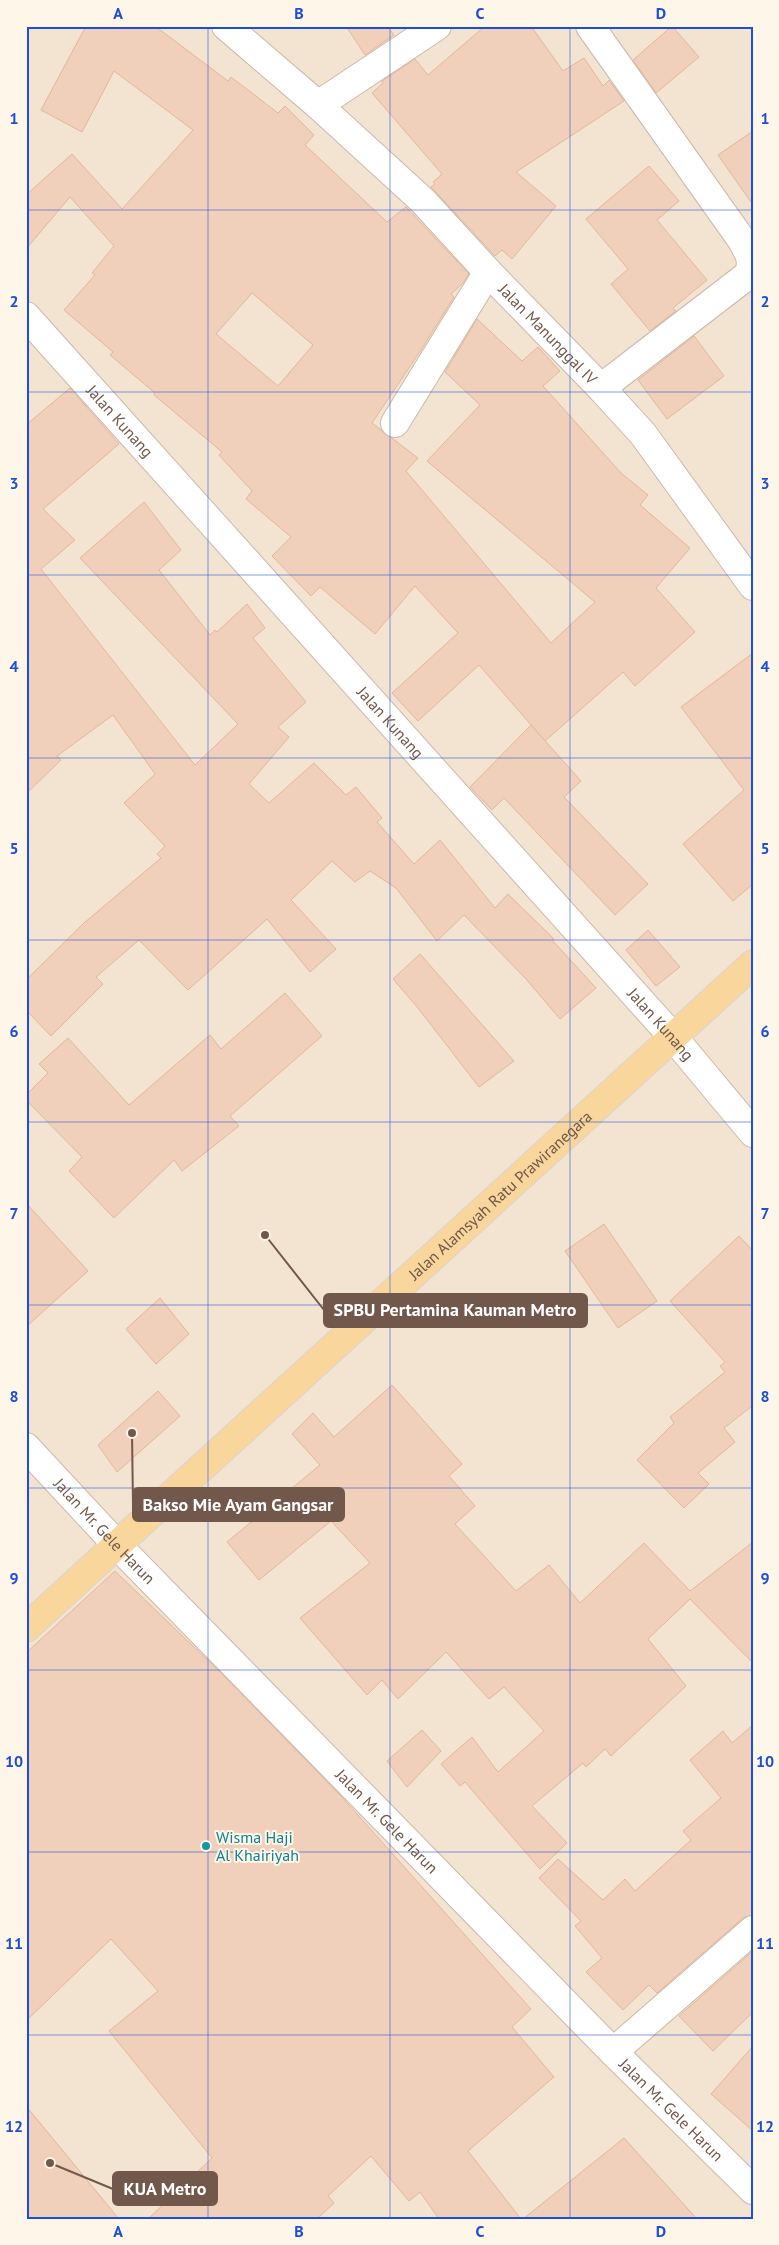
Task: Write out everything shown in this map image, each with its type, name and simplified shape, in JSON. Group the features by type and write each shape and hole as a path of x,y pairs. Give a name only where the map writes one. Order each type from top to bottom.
{"main road":[{"name":"Jalan Alamsyah Ratu Prawiranegara","path":"26,1628 753,964"}],"street":[{"name":"Jalan Manunggal IV","path":"226,26 318,105 423,201 488,272 601,388 643,434 753,586"},
{"path":"318,105 437,26"},
{"path":"590,26 741,239 752,261 752,268 748,275 601,388"},
{"path":"395,423 488,272"},
{"name":"Jalan Kunang","path":"26,316 673,1037 753,1133"},
{"name":"Jalan Mr. Gele Harun","path":"26,1447 118,1546 613,2052 753,2190"},
{"path":"613,2052 753,1930"}],"shaded area":[{"path":"26,26 753,26 753,2219 26,2219"}],"building":[{"path":"86,26 155,26 228,81 231,77 278,113 285,106 314,135 305,145 387,222 406,207 469,274 451,294 454,297 372,423 418,458 406,471 551,643 595,602 427,461 480,405 445,372 477,319 522,361 538,347 560,371 543,386 621,473 648,495 640,505 690,548 656,588 695,632 635,686 623,672 545,741 479,665 418,721 392,693 458,633 415,586 375,634 320,587 311,596 272,556 291,537 246,499 252,491 219,455 222,452 154,395 155,393 110,355 113,352 64,310 95,275 92,273 114,246 70,197 26,249 26,195 72,154 122,209 193,130 114,71 82,132 41,110","holes":["252,293 313,345 278,386 216,334"]},
{"path":"346,26 387,26 394,35 365,55"},
{"path":"485,26 531,26 563,71 584,58 603,86 609,80 624,101 516,172 556,206 512,259 502,250 495,256 431,187 435,184 433,182 442,174 372,93 383,83 382,81 415,59 428,75"},
{"path":"672,26 699,57 656,93 633,60"},
{"path":"753,131 753,205 718,155"},
{"path":"649,166 679,201 657,220 707,280 673,308 676,311 650,331 611,284 628,269 586,219"},
{"path":"694,336 724,376 667,419 638,380"},
{"path":"70,388 119,444 43,509 75,540 41,569 195,765 238,724 80,558 144,502 181,550 159,570 210,635 215,630 217,632 247,604 265,628 253,638 306,702 278,727 289,737 249,784 269,803 314,763 346,795 356,787 382,818 377,822 414,864 440,840 495,908 508,894 554,939 552,940 596,988 560,1019 526,979 464,915 437,941 396,888 370,871 355,882 332,861 291,900 336,949 310,972 267,919 188,990 139,940 96,977 103,984 51,1036 26,1010 26,980 84,923 161,858 157,854 165,846 124,803 155,774 113,715 57,756 61,760 26,794 26,425"},
{"path":"753,653 753,884 733,901 683,844 744,790 681,707"},
{"path":"531,725 581,781 564,797 648,884 615,915 504,798 492,810 470,787"},
{"path":"648,930 680,967 656,986 626,950"},
{"path":"420,954 514,1061 479,1087 393,979"},
{"path":"285,993 322,1036 230,1116 239,1126 182,1171 174,1160 114,1218 69,1171 82,1157 26,1100 26,1095 48,1073 39,1064 68,1038 129,1105 210,1035 221,1049"},
{"path":"26,1203 88,1271 26,1327"},
{"path":"604,1224 657,1301 618,1328 565,1251"},
{"path":"739,1236 753,1251 753,1407 724,1428 735,1442 698,1473 709,1484 684,1508 637,1460 674,1423 670,1417 725,1372 720,1366 725,1362 670,1301"},
{"path":"160,1298 189,1334 156,1364 126,1329"},
{"path":"392,1385 462,1464 449,1476 475,1506 455,1524 516,1591 549,1565 580,1603 644,1543 690,1591 753,1542 753,1663 690,1599 648,1639 686,1686 611,1756 605,1749 586,1767 583,1763 532,1806 567,1843 540,1869 465,1782 460,1786 441,1764 472,1737 498,1772 544,1731 504,1687 489,1699 446,1652 398,1699 382,1680 367,1695 300,1618 370,1563 331,1521 259,1580 227,1542 320,1465 292,1434 313,1413 334,1437"},
{"path":"158,1391 180,1416 117,1472 98,1445"},
{"name":"Wisma Haji Al Khairiyah","path":"115,1571 224,1676 340,1795 531,2009 512,2027 554,2077 468,2151 521,2219 439,2219 420,2192 409,2201 371,2156 328,2196 334,2203 317,2219 148,2219 212,2158 109,2031 158,1991 111,1939 26,2021 26,1653"},
{"path":"753,1725 753,1915 743,1918 657,1993 649,1985 623,2010 586,1972 602,1958 575,1926 581,1921 539,1878 558,1859 603,1900 625,1879 635,1891 691,1840 683,1831 721,1798 690,1760 723,1731 732,1743"},
{"path":"422,1730 441,1751 407,1787 387,1761"},
{"path":"753,1951 753,2012 713,2051 679,2016"},
{"path":"753,2046 753,2131 711,2094"},
{"path":"26,2106 119,2219 26,2219"},
{"path":"624,2138 697,2219 523,2219"}],"place":[{"name":"SPBU Pertamina Kauman Metro","path":"265,1235"},
{"name":"Bakso Mie Ayam Gangsar","path":"132,1433"},
{"name":"Wisma Haji Al Khairiyah","path":"206,1846"},
{"name":"KUA Metro","path":"50,2163"}]}
